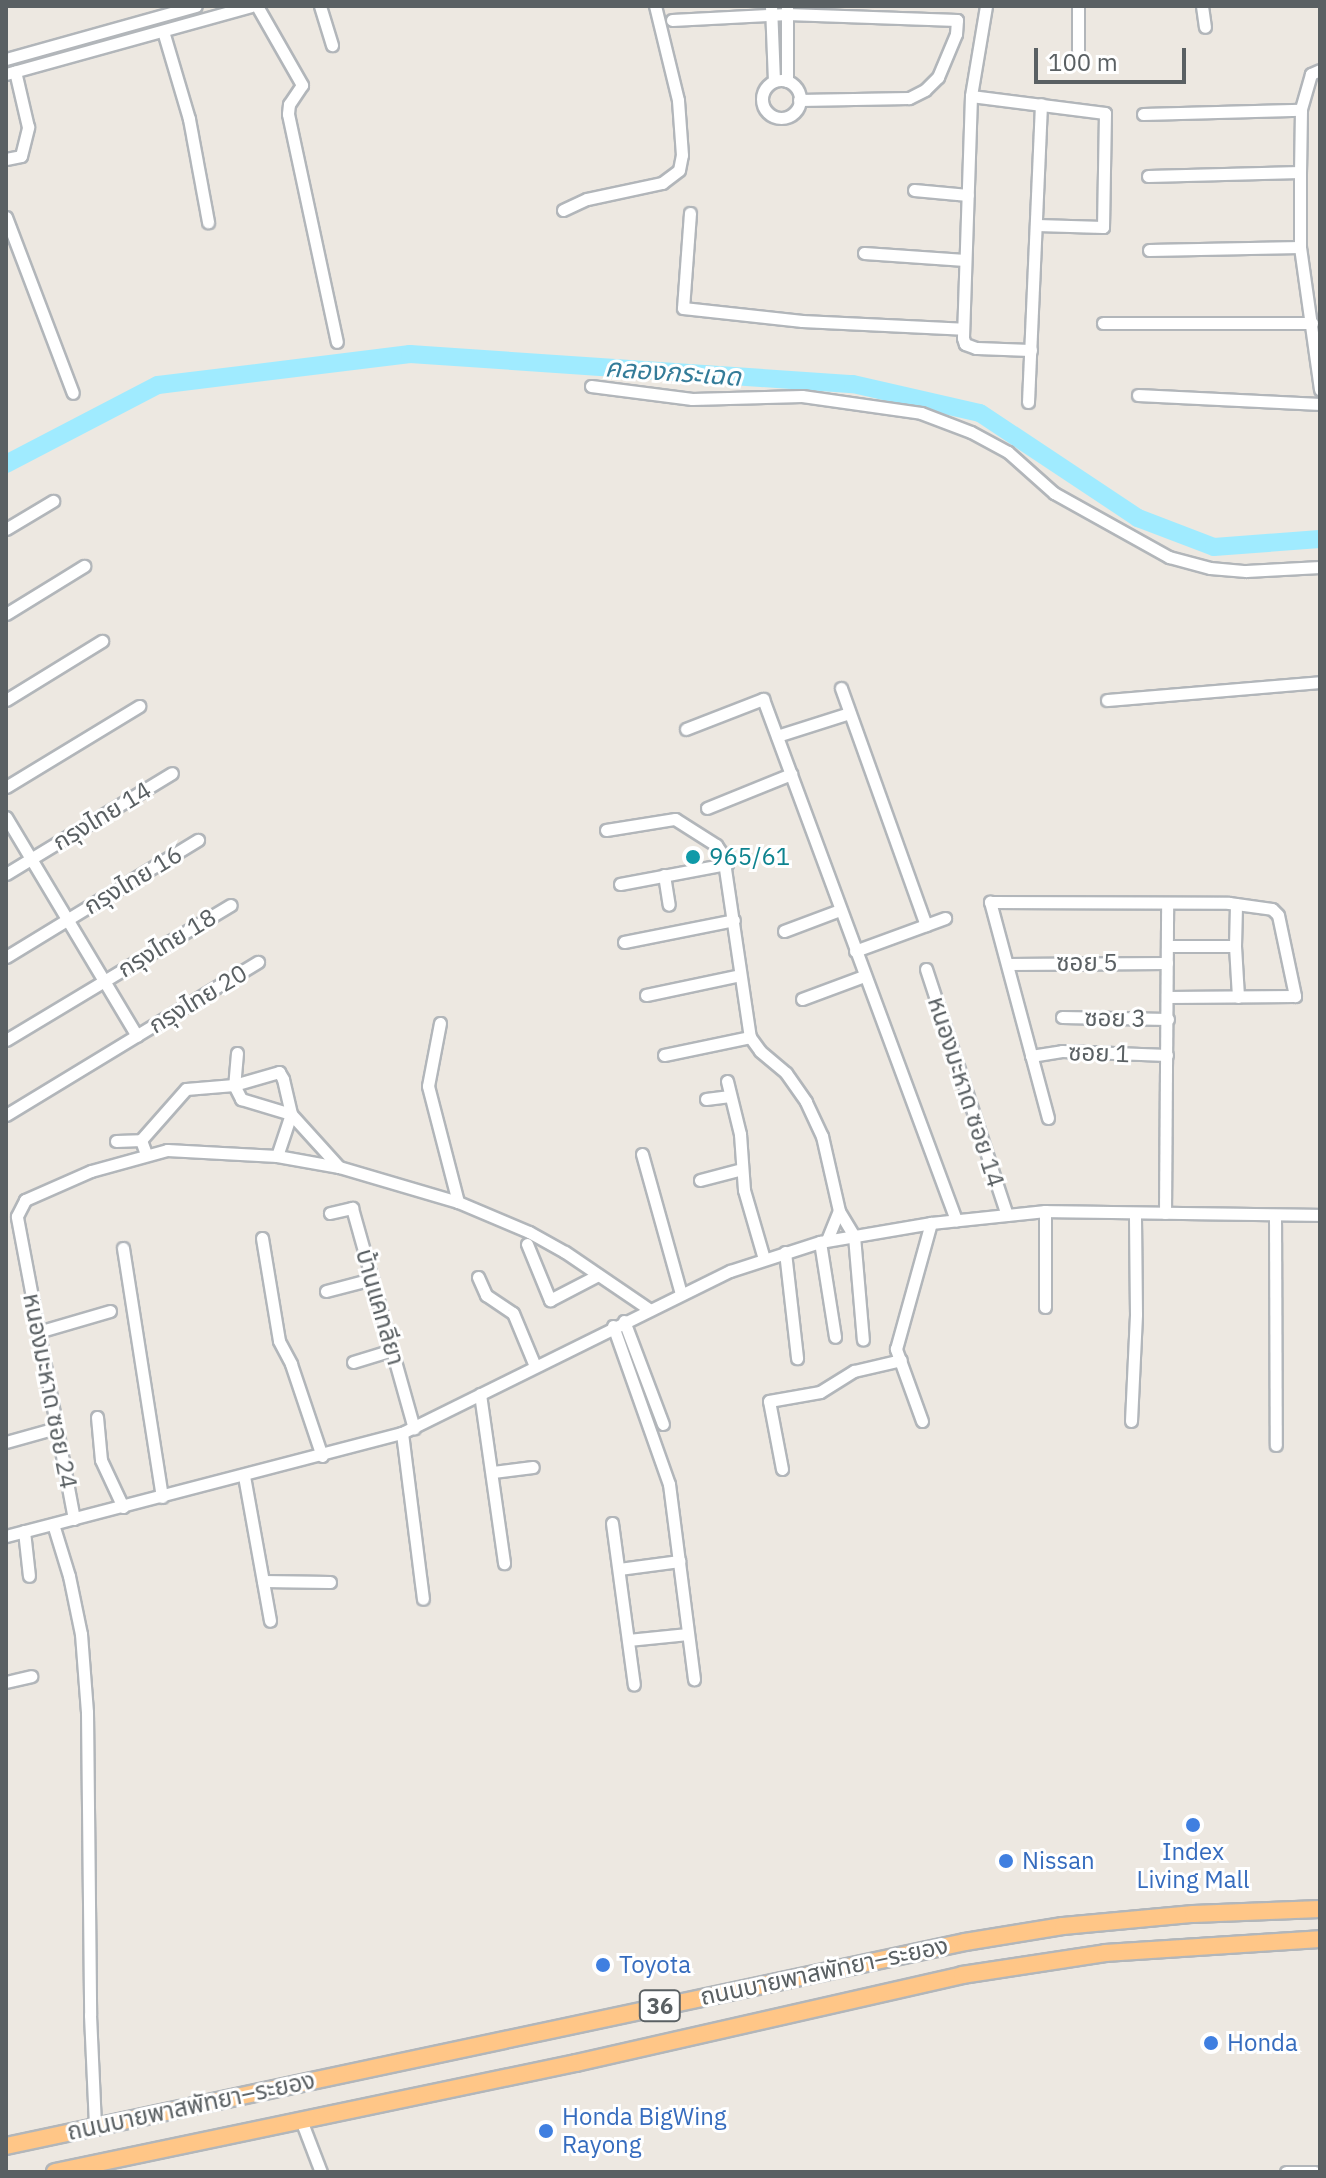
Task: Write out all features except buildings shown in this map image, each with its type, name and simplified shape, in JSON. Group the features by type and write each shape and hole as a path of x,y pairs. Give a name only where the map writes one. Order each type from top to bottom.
{"highway":[{"name":"ถนนบายพาสพัทยา–ระยอง","path":"6,2146 965,1942 1063,1926 1178,1915 1320,1909"},
{"name":"ถนนบายพาสพัทยา–ระยอง","path":"55,2172 576,2063 962,1975 1105,1953 1320,1939"}],"street":[{"path":"6,59 156,11 196,6"},
{"path":"6,159 21,156 28,127 10,73 251,6"},
{"path":"257,6 302,85 289,104 288,114 337,342"},
{"path":"320,6 332,45"},
{"path":"563,210 587,199 662,183 679,170 682,155 678,100 655,6"},
{"path":"986,6 971,96 963,329 965,344 970,347 1031,350"},
{"path":"1078,6 1078,50"},
{"path":"1202,6 1205,27"},
{"path":"772,10 774,81"},
{"path":"672,20 772,10 957,20 956,34 938,77 925,90 909,98 799,100"},
{"path":"787,10 787,81"},
{"path":"163,31 189,119 208,222"},
{"path":"38,50 42,64"},
{"path":"1320,70 1311,74 1301,110 1300,172 1300,247 1320,390"},
{"path":"774,81 787,81 798,92 799,100 790,115 772,115 762,100 767,85 774,81"},
{"path":"971,96 1105,113 1103,227 1037,225"},
{"path":"1028,402 1041,104"},
{"path":"1143,114 1301,110"},
{"path":"1148,176 1300,172"},
{"path":"914,190 968,195"},
{"path":"690,213 683,308 802,321 963,329"},
{"path":"6,217 73,393"},
{"path":"1149,250 1300,247"},
{"path":"864,253 965,260"},
{"path":"1103,323 1312,323"},
{"path":"591,386 692,399 802,396 921,413 971,432 1008,452 1054,493 1169,557 1210,568 1246,571 1320,567"},
{"path":"1138,395 1320,404"},
{"path":"6,529 53,501"},
{"path":"6,614 84,566"},
{"path":"6,700 102,641"},
{"path":"1107,700 1320,682"},
{"path":"841,688 926,925"},
{"path":"686,729 763,699 956,1220"},
{"path":"6,787 139,706"},
{"path":"777,736 849,713"},
{"name":"กรุงไทย 14","path":"6,874 172,773"},
{"path":"707,808 791,774"},
{"path":"6,817 137,1036"},
{"path":"606,830 675,819 716,845 727,864 750,1037 760,1051 786,1073 806,1102 829,1158 839,1211 854,1236 863,1340"},
{"name":"กรุงไทย 16","path":"6,957 198,840"},
{"path":"620,884 727,864"},
{"path":"664,875 669,905"},
{"path":"1048,1118 990,902 1236,904 1272,909 1278,915 1295,996 1168,997"},
{"path":"1165,1213 1167,903"},
{"path":"1236,904 1238,997"},
{"name":"กรุงไทย 18","path":"6,1040 231,905"},
{"path":"784,931 840,910"},
{"path":"855,951 945,918"},
{"path":"624,942 734,920"},
{"path":"1167,946 1235,946"},
{"name":"กรุงไทย 20","path":"6,1115 258,962"},
{"name":"ซอย 5","path":"1008,964 1167,963"},
{"name":"หนองมะหาด ซอย 14","path":"926,969 1007,1215"},
{"path":"646,995 740,975"},
{"path":"802,999 864,976"},
{"name":"ซอย 3","path":"1062,1017 1168,1019"},
{"path":"440,1023 428,1086 458,1202"},
{"path":"664,1055 750,1037"},
{"name":"ซอย 1","path":"1031,1056 1062,1051 1167,1055"},
{"path":"237,1053 234,1085 241,1099 291,1114"},
{"path":"116,1141 141,1140 186,1089 234,1085 279,1072 291,1114 339,1167"},
{"path":"727,1081 740,1134 744,1190 764,1259"},
{"path":"706,1099 730,1096"},
{"path":"277,1156 291,1114"},
{"path":"141,1140 146,1154 167,1150 277,1156 339,1167 458,1202 529,1232 649,1309"},
{"name":"หนองมะหาด ซอย 24","path":"74,1519 17,1216 25,1200 91,1171 146,1154"},
{"path":"642,1154 681,1294"},
{"path":"700,1180 742,1169"},
{"name":"บ้านแคทลียา","path":"330,1213 352,1208 414,1428"},
{"path":"835,1337 824,1241 839,1211"},
{"path":"1045,1211 1045,1307"},
{"path":"6,1536 402,1433 681,1294 764,1259 824,1241 931,1223 1045,1211 1320,1215"},
{"path":"1131,1421 1136,1314 1135,1213"},
{"path":"1275,1215 1276,1445"},
{"path":"922,1421 897,1353 898,1339 931,1223"},
{"path":"262,1238 279,1341 291,1364 322,1456"},
{"path":"527,1244 550,1300 598,1275"},
{"path":"123,1248 162,1497"},
{"path":"785,1252 797,1358"},
{"path":"478,1277 486,1295 513,1313 535,1366"},
{"path":"326,1291 372,1279"},
{"path":"38,1332 110,1311"},
{"path":"619,1323 663,1424"},
{"path":"619,1323 669,1484 694,1679"},
{"path":"353,1362 392,1350"},
{"path":"782,1469 769,1401 820,1392 854,1371 901,1360"},
{"path":"480,1394 504,1563"},
{"path":"97,1417 101,1460 123,1507"},
{"path":"6,1442 56,1428"},
{"path":"402,1433 423,1599"},
{"path":"493,1472 533,1467"},
{"path":"244,1476 270,1621"},
{"path":"612,1523 634,1685"},
{"path":"53,1524 69,1576 81,1634 87,1712 90,2015 95,2126"},
{"path":"24,1531 29,1576"},
{"path":"619,1569 679,1561"},
{"path":"263,1581 330,1582"},
{"path":"628,1640 688,1634"},
{"path":"6,1682 31,1676"},
{"path":"301,2120 321,2172"},
{"path":"1286,2172 1315,2172"}],"waterway":[{"name":"คลองกระเฉด","path":"6,464 158,385 410,354 853,384 980,413 1138,518 1214,547 1320,539"}],"place":[{"name":"965/61","path":"693,857"},
{"name":"Index Living Mall","path":"1193,1825"},
{"name":"Nissan","path":"1006,1861"},
{"name":"Toyota","path":"603,1965"},
{"name":"Honda","path":"1211,2043"},
{"name":"Honda BigWing Rayong","path":"546,2131"}]}
